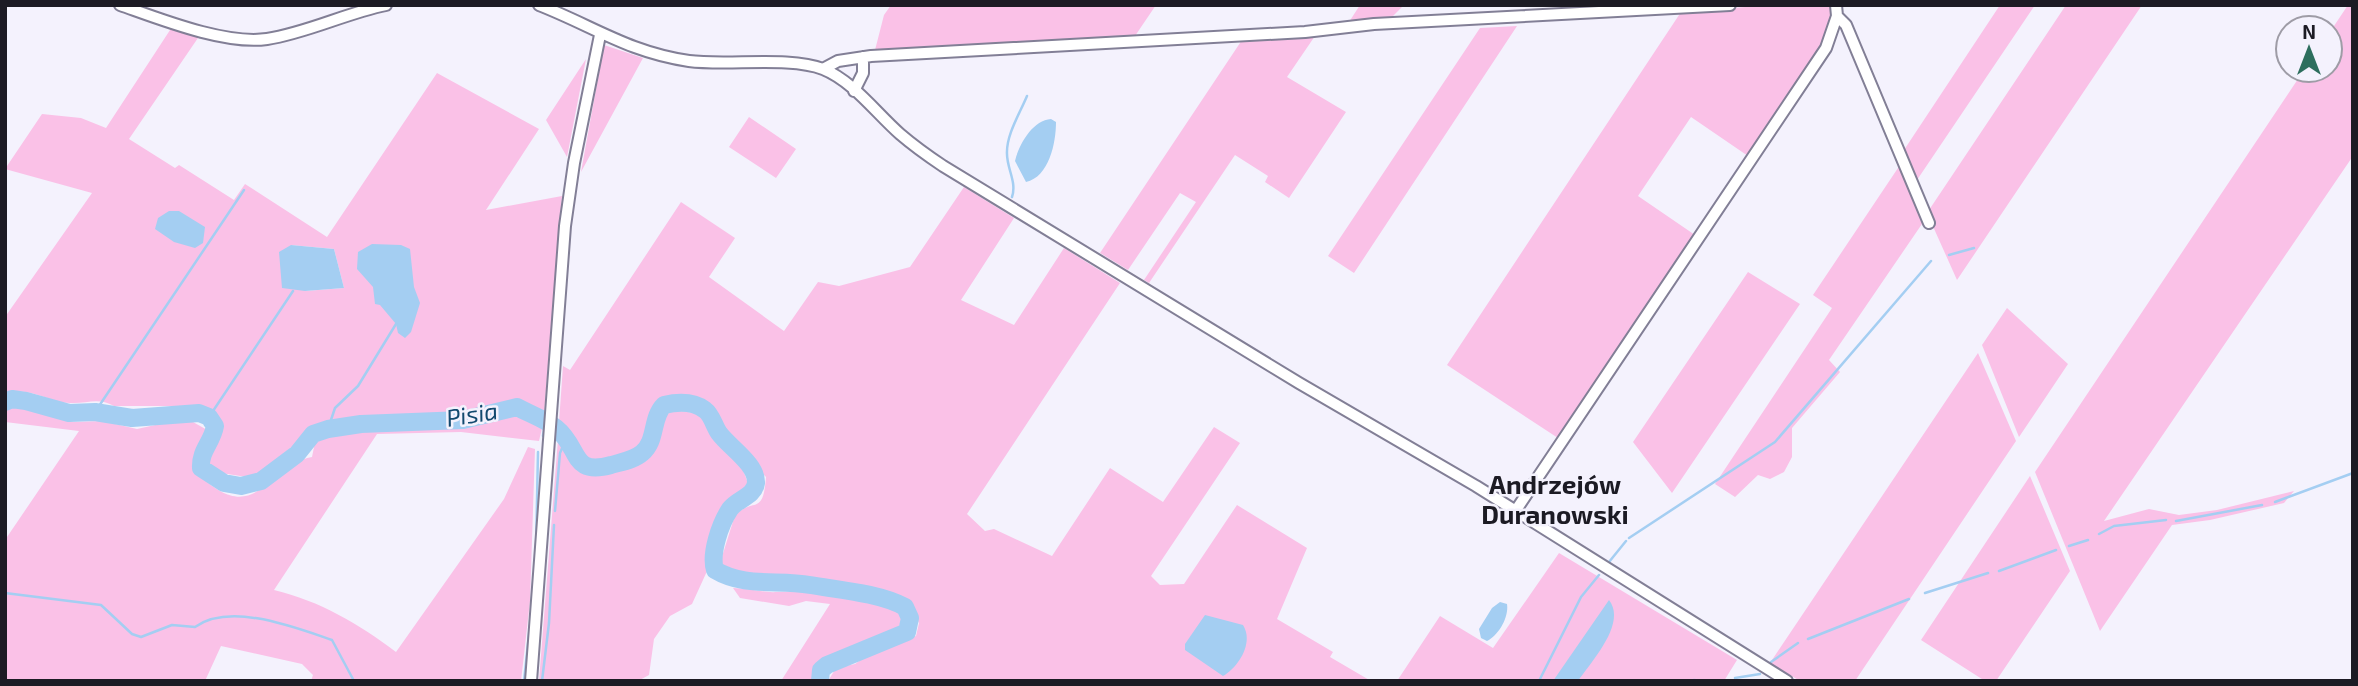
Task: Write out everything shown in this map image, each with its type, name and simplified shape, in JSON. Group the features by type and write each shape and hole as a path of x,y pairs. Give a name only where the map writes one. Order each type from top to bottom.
{"street":[{"path":"120,5 226,36 252,40 289,34 386,5"},
{"path":"539,5 600,35 643,51 691,61 804,65 823,69 854,91 901,135 943,166 1299,383 1476,486 1514,513 1787,681"},
{"path":"823,69 838,61 863,57 1306,32 1374,24 1730,5"},
{"path":"1837,11 1846,25 1929,223"},
{"path":"1514,513 1811,72 1831,38 1837,11"},
{"path":"531,681 565,226 574,163 600,35"},
{"path":"854,91 863,73 863,57"}],"shaded area":[{"path":"891,5 1156,5 1135,36 874,54 884,15"},
{"path":"1360,5 1404,5 1388,21 1349,22"},
{"path":"1771,5 1831,6 1833,19 1828,35 1748,156 1691,117 1638,196 1695,235 1558,438 1447,365 1681,12"},
{"path":"2000,5 2035,5 1917,180 1904,150"},
{"path":"2066,5 2142,5 1957,280 1927,213"},
{"path":"2348,5 2353,5 2353,156 2104,521 2149,509 2179,515 2217,510 2294,491 2284,503 2210,520 2172,525 2100,631 2035,472 2295,84 2344,84 2342,14"},
{"path":"1517,26 1354,273 1328,256 1480,28"},
{"path":"172,27 200,35 129,139 175,168 179,165 234,200 245,184 327,237 437,73 539,129 486,210 562,196 544,414 513,404 463,415 393,417 318,426 253,478 221,473 207,466 209,455 223,428 214,412 204,406 114,406 98,401 62,402 22,391 5,394 5,317 92,193 5,169 42,114 81,118 106,128","holes":["291,245 334,249 344,288 305,291"]},
{"path":"1317,33 1287,77 1346,112 1289,198 1265,182 1268,176 1235,155 1149,283 1144,280 1196,202 1180,193 1128,270 1100,253 1242,40"},
{"path":"604,45 643,58 581,172"},
{"path":"586,59 567,157 546,120"},
{"path":"749,117 796,149 776,178 729,147"},
{"path":"1900,165 1924,221 1829,360 1840,372 1792,428 1792,457 1784,472 1770,479 1758,475 1735,497 1715,484 1832,308 1813,295"},
{"path":"964,187 1014,218 961,300 1014,325 1064,248 1120,283 967,514 985,531 994,529 1052,556 1110,468 1163,502 1214,427 1240,443 1151,576 1160,585 1184,584 1237,505 1307,548 1277,619 1333,652 1330,657 1371,681 828,681 836,668 855,664 874,650 916,636 919,623 906,599 869,590 781,577 740,575 723,570 720,563 735,515 760,502 766,477 727,436 713,409 699,400 665,398 657,408 640,446 633,453 593,460 580,456 575,442 559,422 563,366 570,370 681,202 735,238 709,277 784,331 818,282 839,286 910,267"},
{"path":"1748,272 1800,304 1672,493 1633,442"},
{"path":"2007,308 2068,364 2019,437 1982,345"},
{"path":"1978,353 2016,441 1855,681 1800,681 1770,663"},
{"path":"12,407 43,410 73,422 102,421 137,429 178,420 193,422 209,431 195,456 194,470 215,488 232,496 246,496 259,490 296,463 312,457 315,442 325,436 359,430 459,427 521,414 535,419 542,428 539,441 461,432 377,434 274,590 307,600 338,615 396,652 504,499 528,447 535,449 530,601 521,681 311,681 313,675 302,664 221,646 205,681 5,681 5,540 79,431 5,422 5,410"},
{"path":"674,410 701,414 727,452 740,462 748,483 725,509 705,556 708,569 692,604 670,616 654,639 649,675 638,681 539,681 558,439 578,466 586,472 604,474 646,461 656,445 664,416"},
{"path":"2030,476 2070,571 1996,681 1985,681 1921,640"},
{"path":"1559,553 1737,660 1724,681 1397,681 1440,616 1493,648"},
{"path":"733,588 859,597 889,606 901,613 901,621 897,630 891,634 871,639 831,657 813,674 813,681 781,681 830,604 806,601 789,606 740,598"}],"water":[{"path":"1051,119 1056,122 1050,158 1034,179 1026,182 1015,161 1017,154 1033,128 1044,120"},
{"path":"169,211 179,211 205,227 203,243 195,248 174,242 155,229 158,218"},
{"path":"372,244 401,245 410,249 414,287 420,303 411,332 405,338 398,333 396,324 380,305 375,304 373,287 357,269 358,252"},
{"path":"291,245 334,249 344,288 305,291 282,288 279,252"},
{"path":"1609,600 1614,620 1599,653 1578,681 1553,681"},
{"path":"1500,602 1507,604 1505,620 1495,635 1487,641 1481,638 1479,629 1492,608"},
{"path":"1205,615 1243,625 1246,632 1243,653 1234,667 1223,676 1185,650 1185,644"}],"waterway":[{"path":"1012,197 1007,147 1027,96"},
{"path":"95,412 244,190"},
{"path":"1949,255 1974,248"},
{"path":"1629,538 1775,442 1931,261"},
{"path":"209,417 293,291"},
{"path":"328,429 335,408 358,386 396,324"},
{"name":"Pisia","path":"5,402 12,399 69,413 95,412 132,418 199,413 209,417 215,426 202,456 201,468 224,483 241,486 261,481 297,454 313,434 328,429 361,424 463,420 517,407 556,428 582,463 589,467 611,465 635,457 647,448 657,416 664,405 695,405 707,412 719,433 752,469 756,483 752,492 730,509 723,523 715,548 715,570 726,576 750,581 798,583 871,595 905,607 910,618 907,632 827,665 821,670 820,681"},
{"path":"543,436 545,422"},
{"path":"555,511 560,453 566,439"},
{"path":"536,549 538,452"},
{"path":"2275,502 2353,473"},
{"path":"2176,521 2262,505"},
{"path":"2099,534 2114,526 2166,520"},
{"path":"542,681 549,623 554,525"},
{"path":"2069,546 2088,540"},
{"path":"1609,562 1626,541"},
{"path":"1999,571 2056,550"},
{"path":"1925,593 1988,573"},
{"path":"1539,681 1581,597 1599,575"},
{"path":"5,593 101,605 132,634 141,637 172,625 195,627 209,620 226,617 262,619 332,640 354,681"},
{"path":"1808,639 1909,599"},
{"path":"524,681 530,625"},
{"path":"1771,662 1798,643"},
{"path":"1735,678 1760,674"},
{"path":"1694,680 1702,681"}],"district":[{"name":"Andrzejów Duranowski","path":"1555,500"}]}
